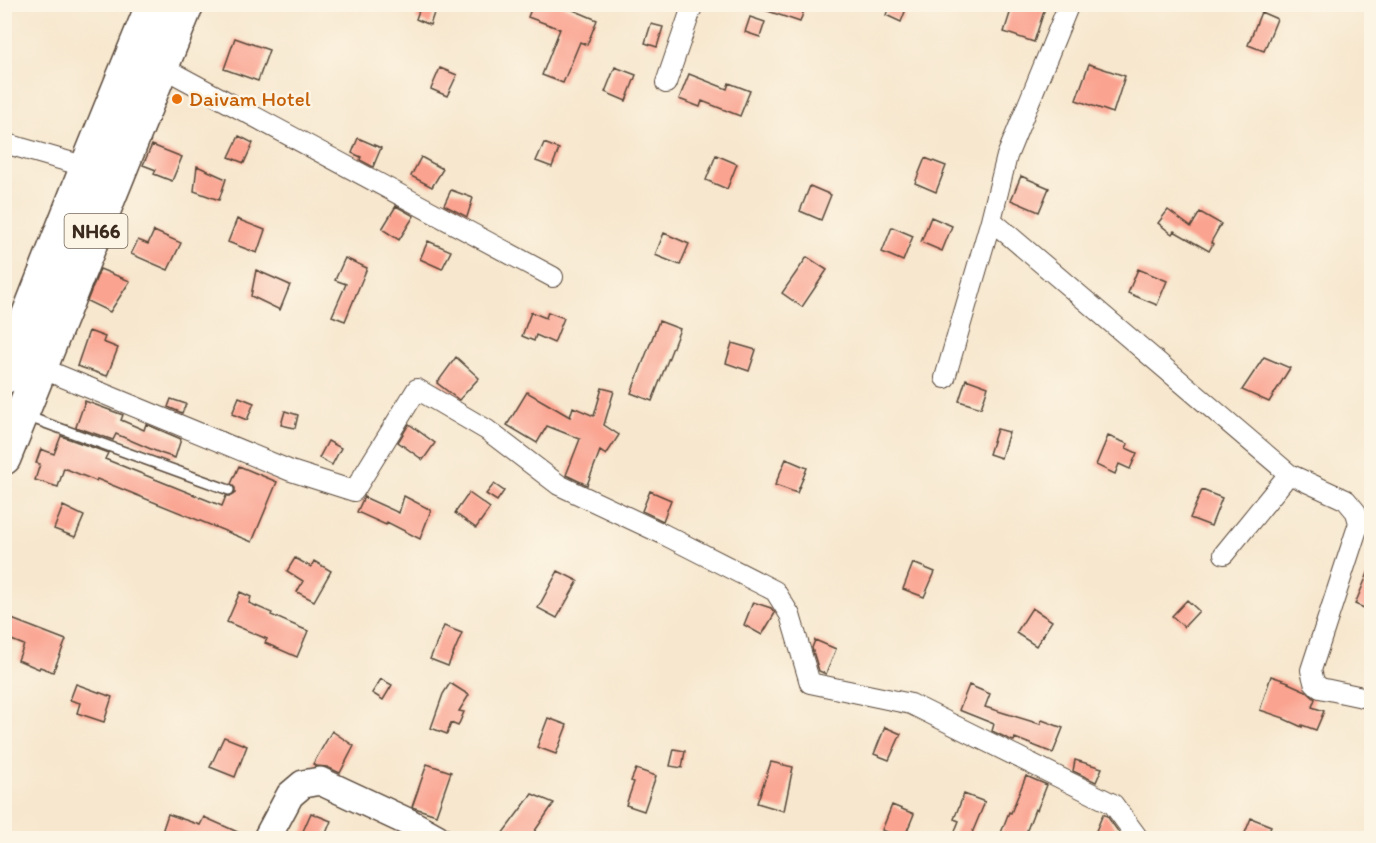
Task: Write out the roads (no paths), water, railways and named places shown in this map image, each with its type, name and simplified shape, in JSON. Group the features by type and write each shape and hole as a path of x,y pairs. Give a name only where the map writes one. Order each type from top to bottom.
{"highway":[{"name":"NH66","path":"4,377 153,4"},
{"name":"NH66","path":"4,458 188,4"}],"street":[{"path":"666,83 693,4"},
{"path":"945,378 991,220 1007,156 1069,4"},
{"path":"162,67 553,277"},
{"path":"4,143 87,167"},
{"path":"991,220 1289,474 1346,500 1371,504"},
{"path":"40,368 291,471 354,490 417,389 487,430 559,485 663,534 775,591 790,615 810,683 911,704 1113,804 1138,838"},
{"path":"1224,554 1289,474"},
{"path":"1346,500 1356,512 1359,523 1311,670 1314,682 1320,688 1371,699"},
{"path":"267,838 290,795 303,784 320,781 437,838"}],"lane":[{"path":"22,415 229,490"}],"place":[{"name":"Daivam Hotel","path":"177,99"}]}
